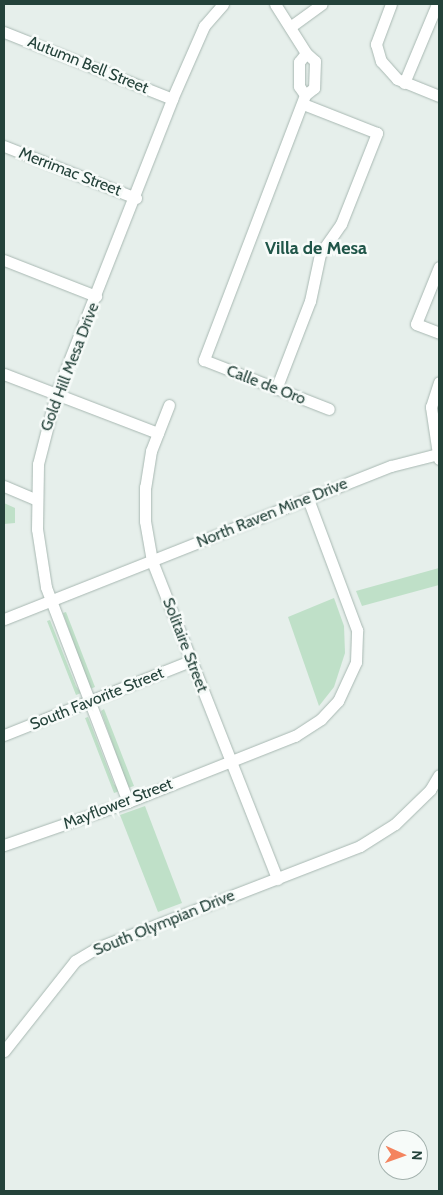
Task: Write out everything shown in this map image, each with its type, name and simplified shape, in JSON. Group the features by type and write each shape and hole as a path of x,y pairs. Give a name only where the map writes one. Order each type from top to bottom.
{"street":[{"name":"Gold Hill Mesa Drive","path":"128,802 50,600 40,557 35,499 40,450 56,394 136,198 172,99 204,26 223,4"},
{"path":"275,4 306,53 315,62 314,88 304,99 377,133 341,224 320,254 310,301 276,389"},
{"path":"290,27 322,4"},
{"path":"391,4 376,44 386,71 404,83 439,96"},
{"path":"404,83 437,4"},
{"name":"Autumn Bell Street","path":"4,32 172,99"},
{"name":"Calle de Oro","path":"304,99 204,360 329,409"},
{"name":"Merrimac Street","path":"4,146 136,198"},
{"path":"4,260 96,296"},
{"path":"439,267 416,324 439,333"},
{"path":"4,374 158,433"},
{"path":"439,382 431,407 439,457"},
{"name":"Solitaire Street","path":"169,405 158,433 145,487 145,521 152,561 277,879"},
{"name":"North Raven Mine Drive","path":"4,619 391,466 439,457"},
{"path":"4,486 35,499"},
{"name":"Mayflower Street","path":"4,845 128,802 230,760 295,736 321,719 346,688 356,662 358,639 355,622 308,499"},
{"name":"South Favorite Street","path":"4,735 190,661"},
{"name":"South Olympian Drive","path":"4,1051 75,960 96,948 360,846 378,835 430,790 439,775"}],"green space":[{"path":"4,503 15,508 15,523 4,524"},
{"path":"439,568 439,585 362,606 356,591"},
{"path":"334,598 344,626 345,653 334,687 319,706 288,617"},
{"path":"66,612 95,687 90,689 63,613"},
{"path":"50,620 76,686 81,693 76,695 47,621"},
{"path":"104,709 134,786 128,788 101,711"},
{"path":"88,717 114,784 120,791 114,793 85,718"},
{"path":"145,806 182,903 158,912 120,815"}],"district":[{"name":"Villa de Mesa","path":"316,248"}]}
